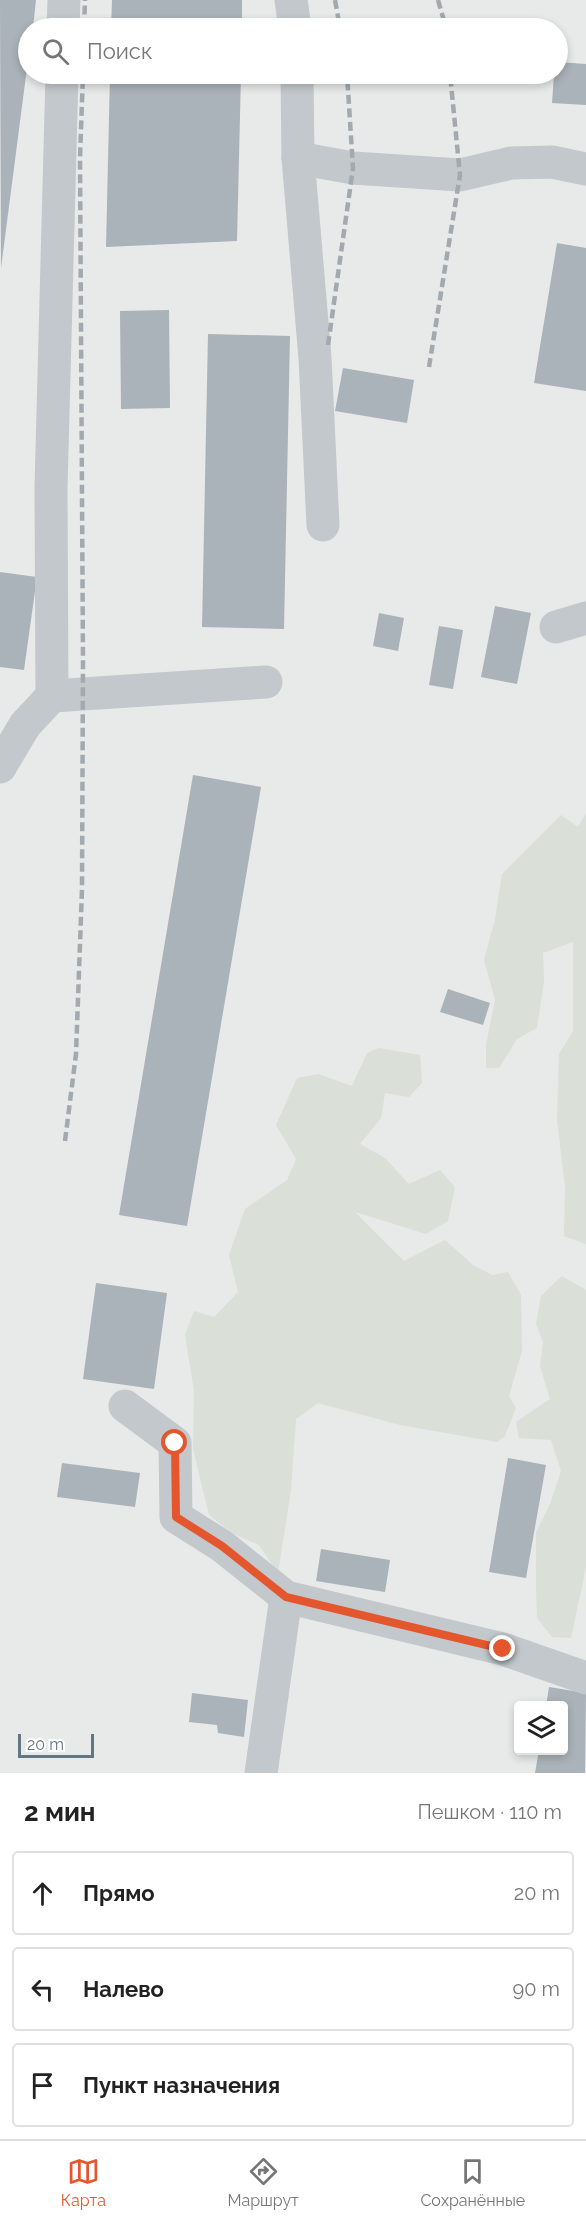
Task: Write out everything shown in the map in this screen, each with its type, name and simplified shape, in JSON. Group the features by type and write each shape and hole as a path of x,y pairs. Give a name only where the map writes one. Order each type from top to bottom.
{"lane":[{"path":"63,18 64,0"},
{"path":"291,0 294,18"},
{"path":"0,767 25,725 52,696 51,488 62,84"},
{"path":"297,84 298,158 315,358 323,525"},
{"path":"298,158 353,168 460,175 511,163 552,162 586,168"},
{"path":"52,696 266,682"},
{"path":"125,1406 175,1443 176,1517 222,1546 286,1597 503,1649 586,1678"},
{"path":"261,1773 286,1597"}],"shaded area":[{"path":"0,0 586,0 586,1773 0,1773"},
{"path":"586,813 586,1244 564,1236 565,1186 557,1120 559,1054 573,1031 573,942 543,953 544,981 537,1028 517,1039 499,1068 486,1068 486,1045 495,1000 484,960 495,919 502,874 561,815 578,827"},
{"path":"379,1048 420,1055 422,1083 409,1097 385,1093 381,1118 360,1144 385,1158 409,1184 440,1170 455,1187 448,1221 426,1234 355,1212 404,1261 445,1240 473,1265 492,1275 508,1272 521,1295 522,1351 509,1396 516,1408 505,1436 497,1442 400,1425 318,1403 296,1419 291,1490 278,1573 259,1545 232,1533 209,1515 193,1449 194,1391 185,1335 194,1311 214,1317 238,1292 229,1255 245,1209 287,1180 296,1159 276,1125 297,1078 318,1074 352,1086 367,1053"},
{"path":"562,1276 586,1290 586,1567 571,1638 552,1637 537,1618 536,1532 550,1504 561,1471 551,1440 519,1438 516,1422 550,1399 540,1366 543,1342 536,1324 541,1296"}],"building":[{"path":"0,0 36,0 34,18 18,18 18,84 25,84 1,268"},
{"path":"112,0 242,0 242,18 111,18"},
{"path":"568,63 586,64 586,105 552,103 553,84 568,84"},
{"path":"110,84 241,84 237,241 106,247"},
{"path":"557,243 586,248 586,391 534,383"},
{"path":"169,310 170,408 121,409 120,311"},
{"path":"208,334 290,336 284,629 202,627"},
{"path":"343,368 414,380 407,423 335,411"},
{"path":"0,572 37,577 24,670 0,667"},
{"path":"495,606 531,613 517,684 481,677"},
{"path":"379,613 404,618 398,651 373,646"},
{"path":"439,626 463,630 453,689 429,685"},
{"path":"193,775 261,787 187,1226 119,1215"},
{"path":"448,989 490,1003 483,1025 440,1012"},
{"path":"96,1283 167,1293 154,1389 83,1379"},
{"path":"508,1458 546,1465 526,1578 489,1572"},
{"path":"62,1463 140,1473 135,1507 57,1497"},
{"path":"321,1549 390,1560 385,1592 316,1581"},
{"path":"549,1687 586,1693 585,1773 535,1773 538,1755 568,1755 568,1701 547,1701"},
{"path":"192,1693 248,1700 244,1737 218,1733 217,1725 189,1722"}],"railway":[{"path":"84,18 85,0"},
{"path":"335,0 338,18"},
{"path":"438,0 443,18"},
{"path":"65,1141 76,1054 82,889 80,158 83,84"},
{"path":"328,345 353,168 348,84"},
{"path":"429,367 460,175 451,84"}],"route":[{"path":"175,1443 176,1517 222,1546 286,1597 503,1649"}]}
